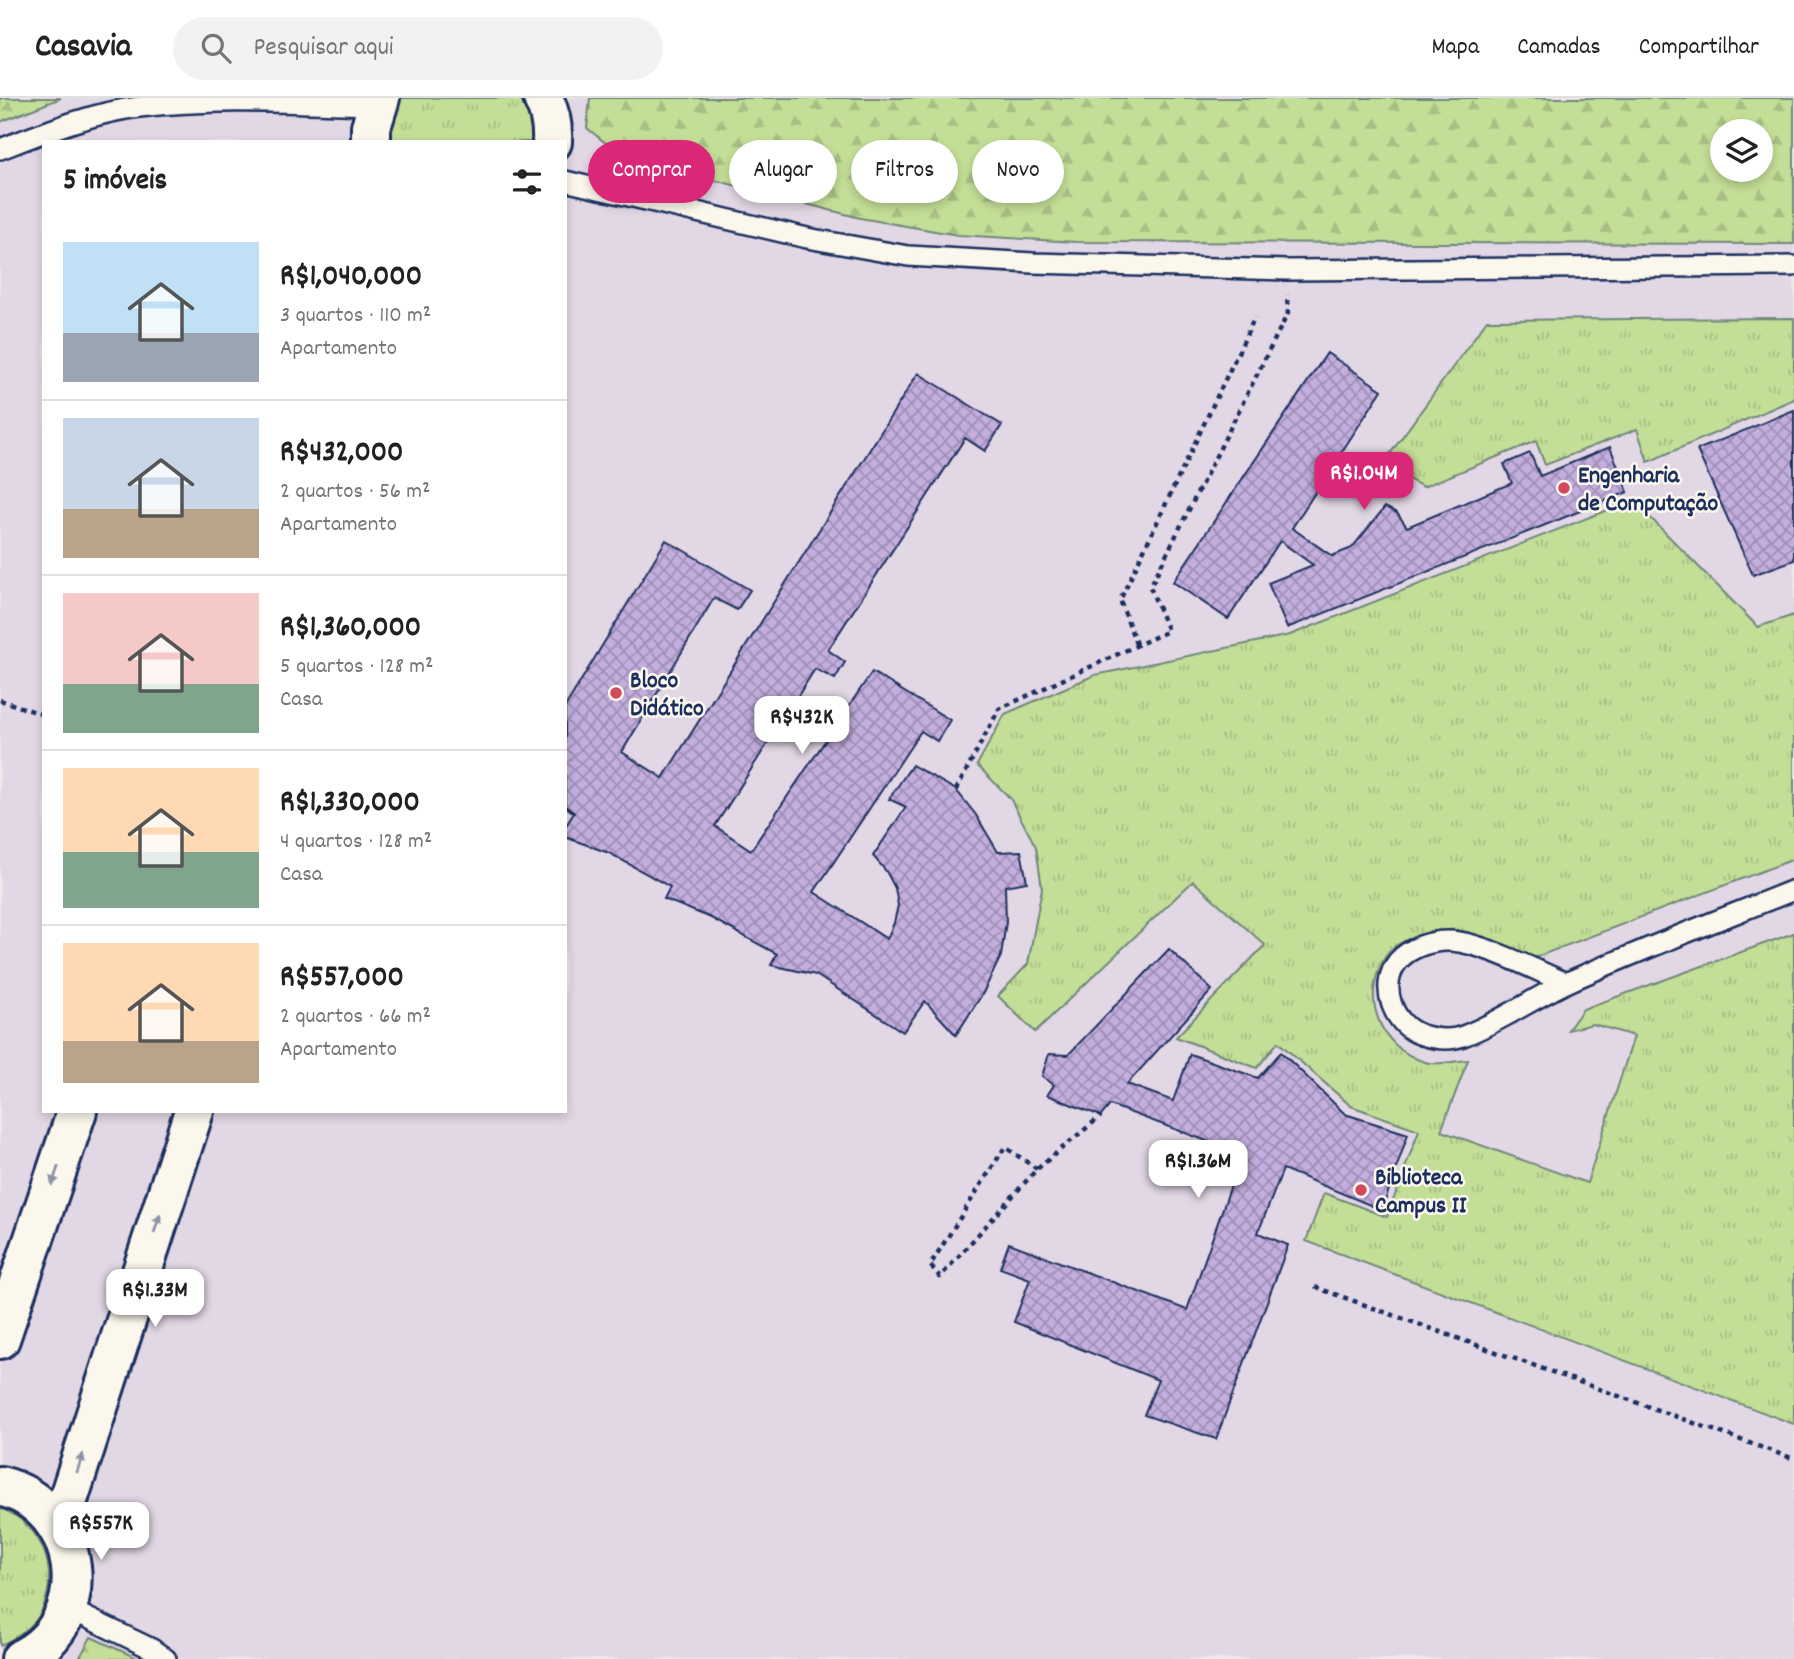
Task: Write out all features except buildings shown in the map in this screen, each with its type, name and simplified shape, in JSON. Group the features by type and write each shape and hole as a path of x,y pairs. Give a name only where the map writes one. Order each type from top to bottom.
{"street":[{"path":"543,98 548,108 552,140"},
{"path":"371,140 371,127 378,101"},
{"path":"0,1339 76,1113"},
{"path":"59,1528 193,1113"},
{"path":"0,1486 30,1498 46,1512 59,1528 68,1547 72,1567 72,1588 67,1608 57,1627 44,1643 21,1659"}],"lane":[{"path":"0,149 65,124 137,107 211,100 378,101"},
{"path":"567,181 807,238 908,256 1034,263 1287,270 1794,266"},
{"path":"1566,983 1503,956 1452,941 1425,943 1399,961 1389,982 1390,1002 1399,1021 1415,1033 1436,1039 1462,1037 1566,983 1794,890"},
{"path":"67,1608 152,1649 166,1659"}],"path":[{"path":"956,790 999,709 1168,631 1150,587 1288,313"},
{"path":"1136,644 1120,600 1255,317"},
{"path":"0,700 42,714"},
{"path":"1037,1169 1005,1147 930,1265 940,1277 1037,1169 1101,1116"},
{"path":"1315,1287 1794,1459"}],"shaded area":[{"path":"0,98 1794,98 1794,1659 0,1659"}],"green space":[{"path":"0,98 61,98 0,122"},
{"path":"380,98 543,98 552,140 371,140"},
{"path":"590,98 1794,98 1794,244 1076,242 958,235 860,218 802,203 837,203 837,140 729,140 729,184 715,180 715,140 602,140 587,128"},
{"path":"1794,318 1794,399 1648,462 1637,429 1545,465 1536,441 1423,487 1382,465 1487,320"},
{"path":"1633,500 1758,627 1794,615 1794,859 1531,959 1481,936 1460,931 1444,930 1416,937 1399,944 1387,954 1379,970 1374,1003 1385,1032 1395,1045 1409,1055 1430,1063 1468,1060 1441,1131 1587,1183 1634,1036 1593,1024 1568,1030 1583,1009 1794,933 1794,1424 1306,1241 1324,1193 1387,1217 1419,1130 1351,1106 1278,1042 1257,1068 1176,1037 1265,945 1193,881 1035,1032 998,996 1028,964 1042,888 1036,847 1010,798 977,765 1005,714 1095,675 1290,635"},
{"path":"0,1508 28,1526 38,1538 45,1553 49,1584 46,1600 36,1621 22,1633 0,1645"},
{"path":"91,1637 139,1659 79,1659"}],"place":[{"name":"Engenharia de Computação","path":"1564,488"},
{"name":"Bloco Didático","path":"616,693"},
{"name":"Biblioteca Campus II","path":"1361,1190"}]}
